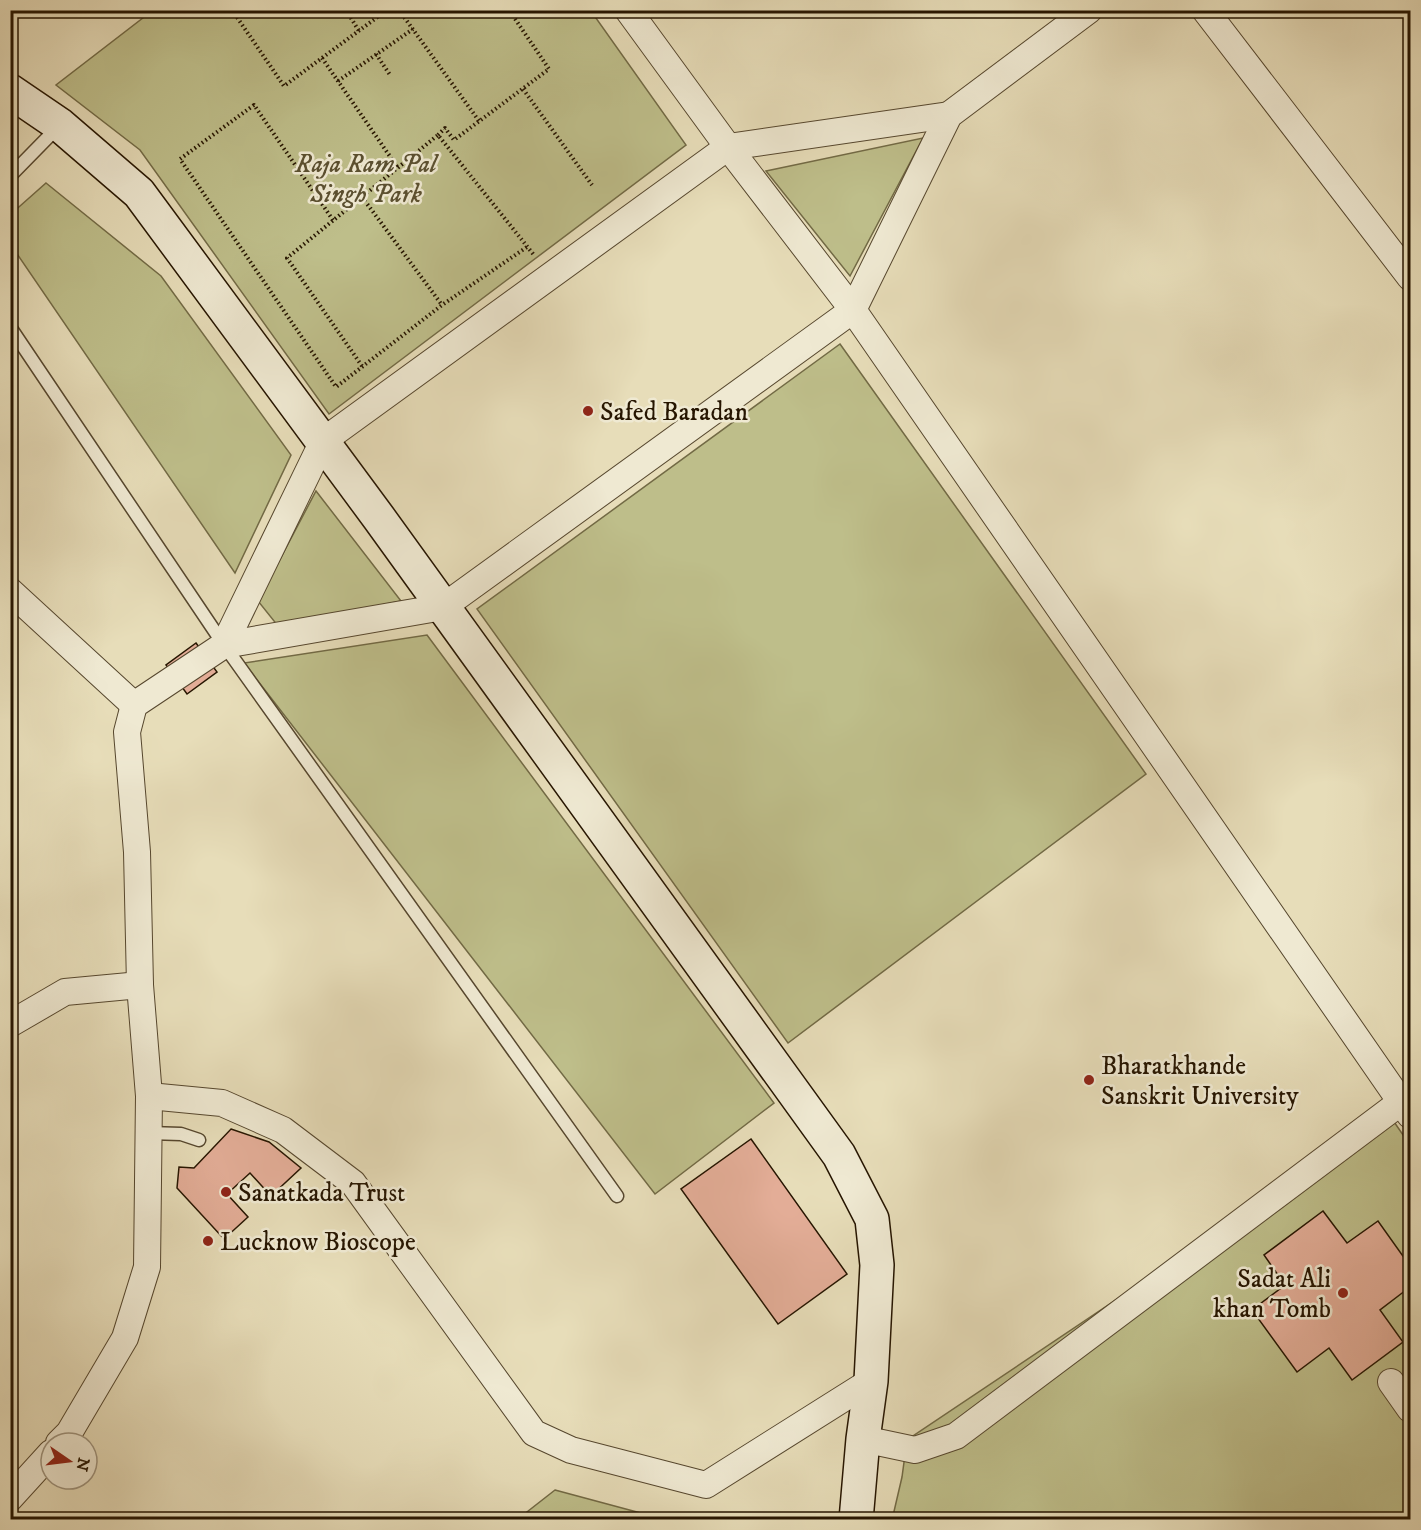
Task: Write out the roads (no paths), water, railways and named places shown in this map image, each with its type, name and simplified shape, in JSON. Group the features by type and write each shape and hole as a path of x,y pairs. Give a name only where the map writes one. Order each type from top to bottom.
{"street":[{"path":"628,10 728,147 853,310 1407,1104 956,1436 915,1450 863,1438"},
{"path":"70,1431 125,1338 147,1267 149,1096 140,985 136,852 127,732 134,705 224,645 443,607 853,310 949,115 1089,10"},
{"path":"1205,10 1410,277"},
{"path":"10,91 60,125 139,193 323,441 839,1155 872,1220 877,1265 872,1381 863,1438 856,1520"},
{"path":"224,645 323,441 728,147 949,115"},
{"path":"10,591 134,705"},
{"path":"10,1024 65,992 140,985"},
{"path":"149,1096 222,1103 283,1130 353,1183 534,1433 571,1450 706,1485 872,1381"},
{"path":"1391,1382 1410,1409"},
{"path":"10,1498 39,1466"}],"lane":[{"path":"10,176 60,125"},
{"path":"10,327 224,645 617,1196"},
{"path":"149,1133 181,1134 200,1140"}],"place":[{"name":"Safed Baradan","path":"588,411"},
{"name":"Bharatkhande Sanskrit University","path":"1089,1080"},
{"name":"Sanatkada Trust","path":"226,1192"},
{"name":"Lucknow Bioscope","path":"208,1241"},
{"name":"Sadat Ali khan Tomb","path":"1343,1293"}],"park label":[{"name":"Raja Ram Pal Singh Park","path":"366,178"}]}
